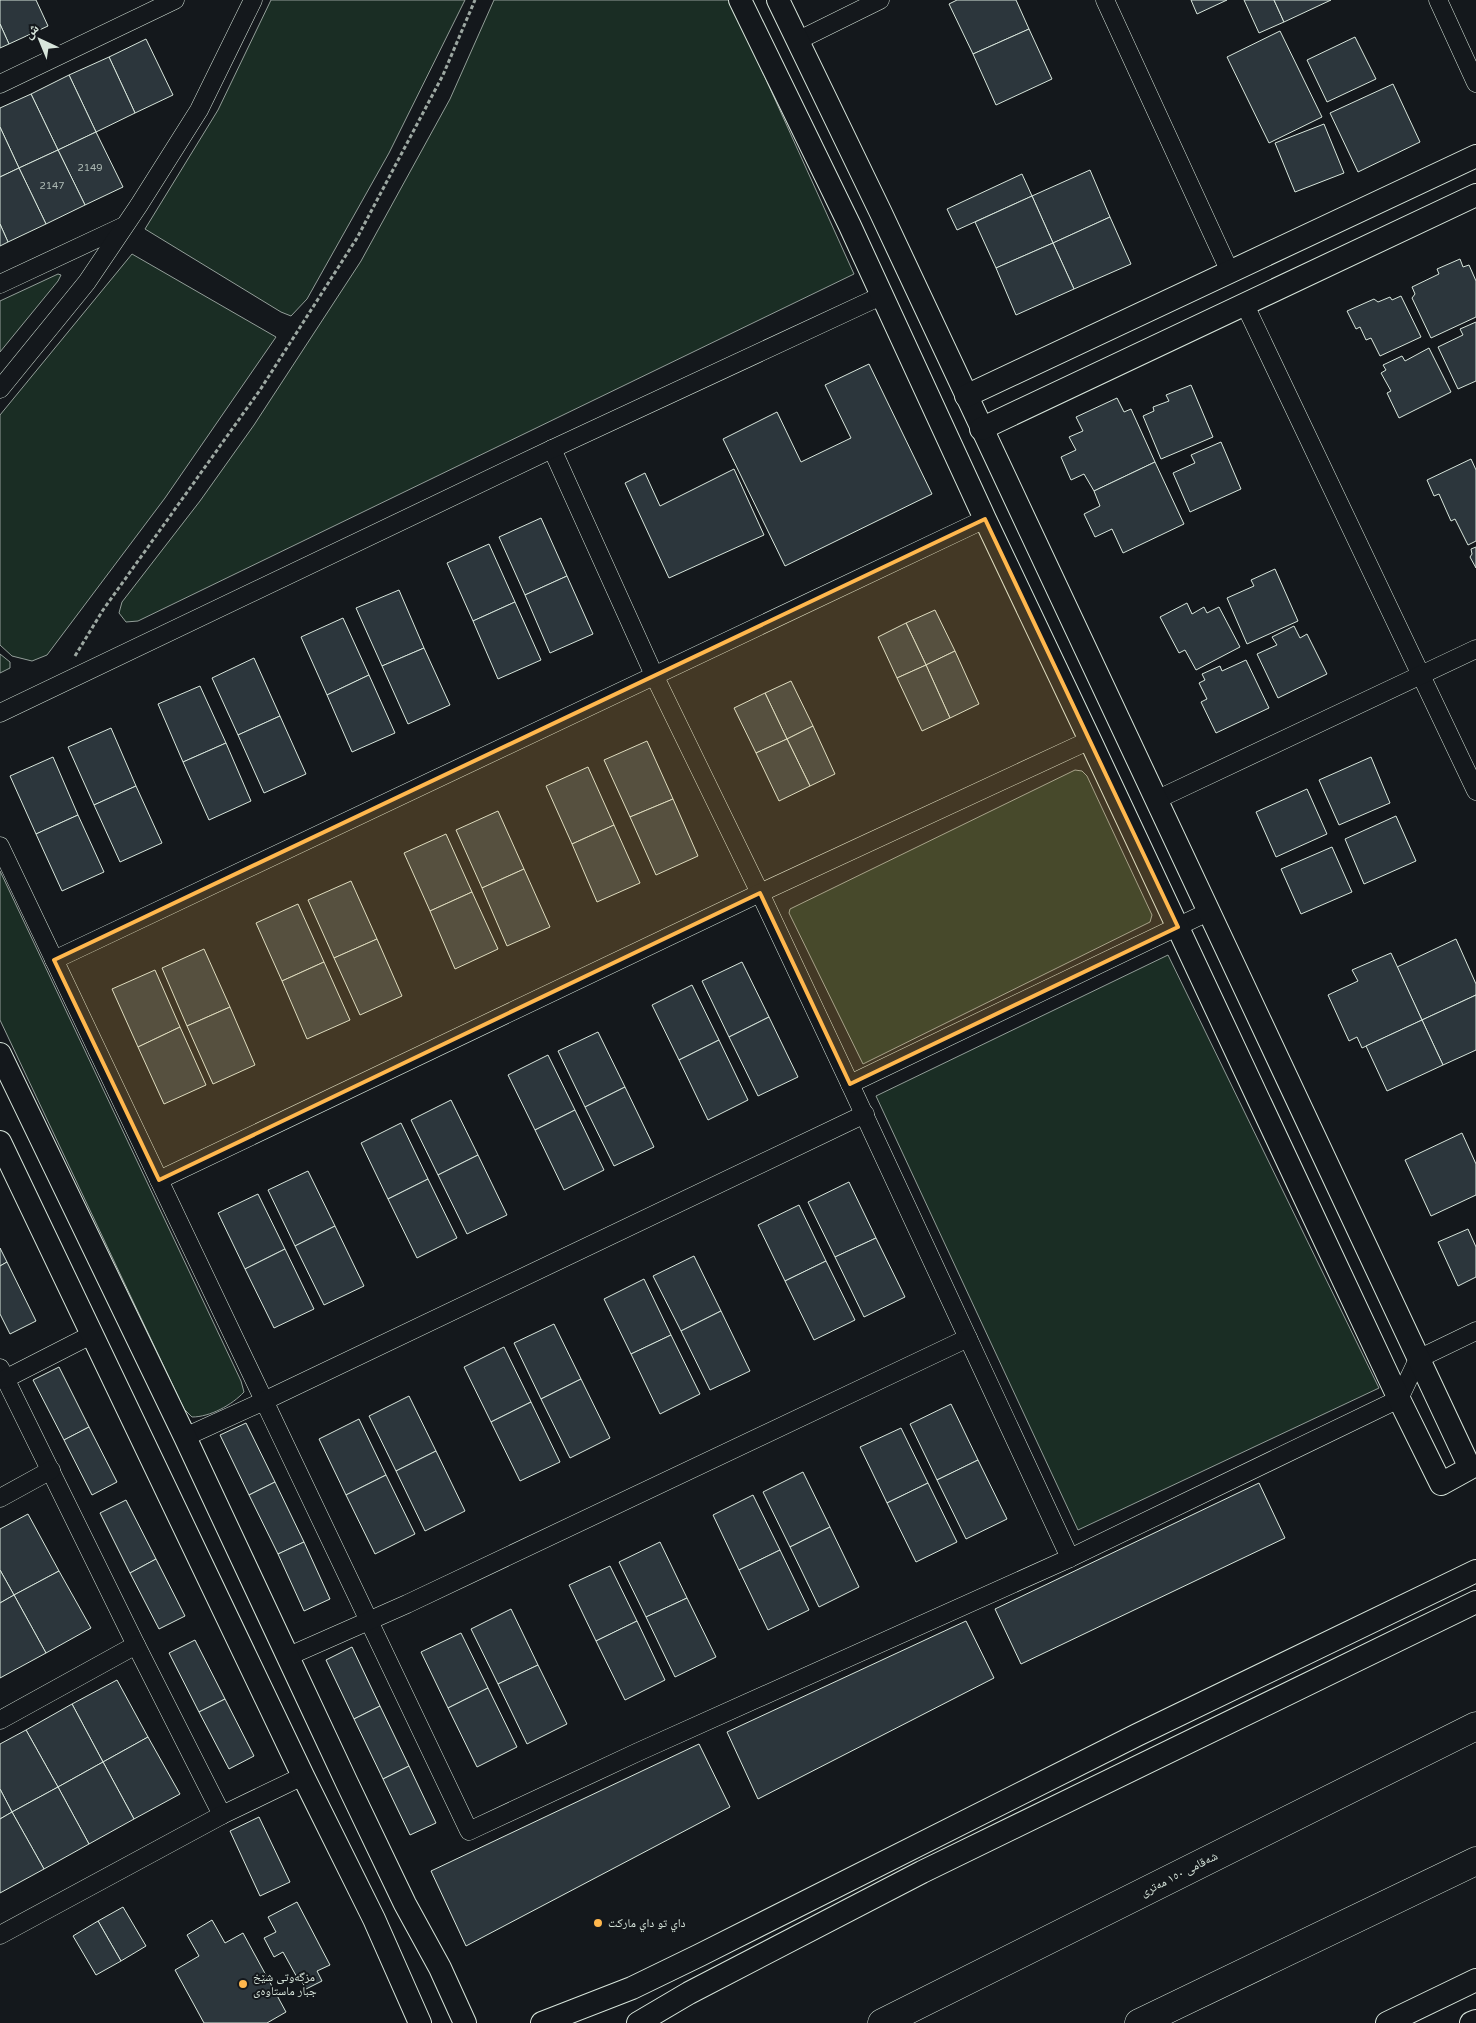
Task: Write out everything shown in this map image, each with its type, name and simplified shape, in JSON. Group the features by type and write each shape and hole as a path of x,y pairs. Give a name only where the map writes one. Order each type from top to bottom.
{"highway":[{"name":"شەقامی ١٥٠ مەتری","path":"882,2023 1476,1726"},
{"path":"1139,2023 1476,1861"}],"street":[{"path":"0,84 175,0"},
{"path":"0,389 87,282 126,225 200,110 253,0"},
{"path":"740,0 850,226 985,519 1399,1399 1441,1484 1470,1468 880,211 778,0"},
{"path":"797,41 880,0"},
{"path":"1105,0 1230,272"},
{"path":"1438,0 1476,83"},
{"path":"966,396 1476,156"},
{"path":"981,429 1476,196"},
{"path":"1368,207 1382,240"},
{"path":"850,226 880,211"},
{"path":"0,284 126,225"},
{"path":"0,713 552,449 881,296"},
{"path":"1245,305 1476,791"},
{"path":"552,449 654,675 865,1114 1070,1558"},
{"path":"54,960 985,519"},
{"path":"1156,800 1476,649"},
{"path":"159,1180 760,893 1090,740"},
{"path":"0,846 469,1831 638,1752 1070,1558 1399,1399 1418,1359 1476,1331"},
{"path":"850,1084 1208,912"},
{"path":"0,1054 185,1437 405,1904 440,1968 464,2023"},
{"path":"185,1437 865,1114"},
{"path":"0,1142 303,1776 374,1919 420,2023"},
{"path":"93,1334 3,1373 136,1645 222,1815"},
{"path":"289,1656 370,1620 968,1338"},
{"path":"0,1498 51,1470"},
{"path":"205,1570 238,1553"},
{"path":"542,2023 632,1988 1137,1735 1476,1571"},
{"path":"638,2023 689,1993 922,1872 1476,1602"},
{"path":"0,1720 136,1645"},
{"path":"0,1935 222,1815 303,1776"},
{"path":"374,1919 386,1917 405,1904"},
{"path":"1387,2023 1476,1980"},
{"path":"1471,2023 1476,2020"}],"path":[{"path":"58,685 103,610 260,390 357,238 444,75 475,0"}],"highlighted area":[{"path":"985,519 1178,927 850,1084 760,893 159,1180 54,960"}],"green space":[{"path":"271,0 465,0 389,153 307,299 291,316 281,312 145,229 218,110"},
{"path":"494,0 730,0 854,274 138,621 126,622 119,613 122,602 200,501 254,425 361,261 450,99"},
{"path":"132,254 276,337 165,498 47,655 32,661 12,656 0,645 0,415"},
{"path":"58,274 61,275 58,281 0,352 0,301"},
{"path":"0,654 10,662 10,668 0,673"},
{"path":"1075,770 1082,771 1087,776 1152,915 1150,922 863,1064 789,913 790,909"},
{"path":"0,871 241,1381 244,1392 227,1406 213,1413 192,1417 184,1409 0,1020"},
{"path":"1168,955 1379,1388 1078,1530 876,1096"}],"building":[{"path":"0,0 36,0 48,26 9,44 0,24"},
{"path":"957,0 1016,0 1029,29 973,54 949,4"},
{"path":"1191,0 1227,0 1197,14"},
{"path":"1244,0 1274,0 1284,22 1259,33"},
{"path":"1274,0 1331,0 1284,22"},
{"path":"0,24 9,44 0,48"},
{"path":"1029,29 1052,79 996,105 973,54"},
{"path":"1280,31 1322,117 1269,143 1227,57"},
{"path":"1355,37 1376,79 1327,102 1307,60"},
{"path":"146,39 173,95 135,113 109,57"},
{"path":"109,57 135,113 96,132 69,75"},
{"path":"69,75 96,132 58,150 31,94"},
{"path":"1393,84 1420,142 1358,172 1330,113"},
{"path":"31,94 58,150 19,168 0,127 0,108"},
{"path":"1324,124 1344,173 1295,192 1275,143"},
{"path":"0,127 19,168 0,177"},
{"path":"96,132 123,187 85,205 58,150"},
{"path":"58,150 85,205 46,224 19,168"},
{"path":"19,168 46,224 8,242 0,224 0,177"},
{"path":"1090,170 1110,217 1053,243 1032,196"},
{"path":"1022,174 1032,196 957,230 947,209"},
{"path":"1032,196 1053,243 996,268 975,222"},
{"path":"1110,217 1131,264 1074,289 1053,243"},
{"path":"0,224 8,242 0,246"},
{"path":"1053,243 1074,289 1016,315 996,268"},
{"path":"1460,259 1463,267 1469,265 1476,281 1476,317 1431,338 1412,298 1415,294 1412,287 1439,274 1437,269"},
{"path":"1401,296 1421,337 1380,356 1371,338 1366,340 1360,327 1356,329 1347,311 1374,299 1378,302 1390,297 1392,300"},
{"path":"1476,322 1476,381 1458,389 1438,347 1463,335 1460,329"},
{"path":"1429,348 1451,392 1399,418 1387,393 1391,391 1381,373 1386,370 1383,365 1402,356 1405,361"},
{"path":"869,364 932,494 785,566 723,439 777,412 801,462 851,438 825,385"},
{"path":"1191,385 1213,437 1161,459 1143,416 1154,411 1153,407 1169,401 1166,395"},
{"path":"1117,398 1124,412 1131,409 1155,462 1094,491 1084,474 1071,480 1061,457 1076,450 1069,437 1083,431 1076,417"},
{"path":"1221,442 1241,489 1190,512 1173,473 1195,463 1191,455"},
{"path":"1471,459 1476,470 1476,541 1468,545 1455,519 1451,521 1439,494 1434,496 1427,480"},
{"path":"1155,462 1184,524 1123,553 1112,529 1095,537 1084,514 1100,506 1094,491"},
{"path":"734,469 764,535 669,578 625,483 645,473 660,506"},
{"path":"541,518 567,576 525,595 499,537"},
{"path":"489,544 515,602 473,621 447,563"},
{"path":"1476,547 1476,568 1470,557 1472,554 1471,549"},
{"path":"1275,569 1298,621 1247,644 1227,598 1254,586 1251,580"},
{"path":"567,576 593,634 550,653 525,595"},
{"path":"399,590 424,648 382,666 356,608"},
{"path":"515,602 541,660 498,679 473,621"},
{"path":"1187,603 1192,614 1204,607 1207,613 1219,607 1240,647 1196,670 1185,650 1179,653 1160,617"},
{"path":"935,610 955,651 926,665 906,623"},
{"path":"343,618 369,675 327,695 301,637"},
{"path":"906,623 926,665 897,678 878,637"},
{"path":"1294,626 1300,638 1307,634 1327,674 1278,698 1257,654 1277,645 1272,637"},
{"path":"424,648 450,705 408,724 382,666"},
{"path":"955,651 979,704 950,718 926,665"},
{"path":"254,658 280,716 238,735 212,678"},
{"path":"1246,660 1269,708 1216,733 1201,702 1207,699 1199,683 1205,680 1202,674 1220,666 1222,671"},
{"path":"926,665 950,718 922,731 897,678"},
{"path":"369,675 395,733 352,752 327,695"},
{"path":"791,681 813,726 787,739 765,693"},
{"path":"200,686 226,743 183,762 158,704"},
{"path":"765,693 787,739 756,753 734,708"},
{"path":"280,716 306,774 264,793 238,735"},
{"path":"813,726 835,774 810,786 787,739"},
{"path":"111,728 136,786 94,805 68,747"},
{"path":"787,739 810,786 779,801 756,753"},
{"path":"647,741 673,799 630,817 604,760"},
{"path":"226,743 251,801 209,820 183,762"},
{"path":"53,757 78,815 36,834 10,776"},
{"path":"1371,757 1390,803 1339,825 1319,780"},
{"path":"588,767 614,825 572,844 546,786"},
{"path":"136,786 162,843 120,862 94,805"},
{"path":"1307,789 1327,834 1276,857 1256,812"},
{"path":"673,799 698,856 656,875 630,817"},
{"path":"498,811 524,869 482,888 456,830"},
{"path":"78,815 104,872 62,891 36,834"},
{"path":"1396,816 1416,861 1364,884 1345,839"},
{"path":"614,825 640,883 597,902 572,844"},
{"path":"446,834 472,892 430,911 404,853"},
{"path":"1332,847 1352,892 1301,914 1281,869"},
{"path":"524,869 550,927 507,946 482,888"},
{"path":"351,881 377,939 334,958 308,900"},
{"path":"472,892 498,949 455,969 430,911"},
{"path":"298,904 324,962 282,981 256,923"},
{"path":"377,939 402,996 360,1015 334,958"},
{"path":"1456,939 1476,984 1476,995 1422,1020 1397,967"},
{"path":"204,949 230,1007 187,1026 162,968"},
{"path":"1391,953 1422,1020 1362,1048 1357,1037 1349,1041 1328,995 1358,981 1352,970"},
{"path":"324,962 350,1020 307,1039 282,981"},
{"path":"742,962 769,1017 729,1037 702,981"},
{"path":"155,970 180,1027 138,1047 112,989"},
{"path":"692,985 719,1040 679,1060 652,1005"},
{"path":"1476,995 1476,1050 1443,1065 1422,1020"},
{"path":"230,1007 255,1065 213,1084 187,1026"},
{"path":"769,1017 798,1077 758,1096 729,1037"},
{"path":"1422,1020 1443,1065 1387,1091 1366,1046"},
{"path":"180,1027 206,1085 164,1104 138,1047"},
{"path":"598,1032 625,1087 585,1107 558,1051"},
{"path":"719,1040 748,1100 708,1120 679,1060"},
{"path":"548,1055 575,1110 535,1130 508,1075"},
{"path":"625,1087 654,1147 614,1166 585,1107"},
{"path":"451,1100 478,1155 438,1175 411,1120"},
{"path":"575,1110 604,1170 564,1190 535,1130"},
{"path":"401,1123 428,1179 388,1199 361,1143"},
{"path":"1462,1133 1476,1164 1476,1195 1431,1216 1405,1160"},
{"path":"478,1155 507,1215 467,1234 438,1175"},
{"path":"308,1171 335,1226 295,1246 268,1190"},
{"path":"428,1179 457,1238 417,1258 388,1199"},
{"path":"849,1182 876,1238 835,1257 808,1202"},
{"path":"258,1194 285,1249 245,1269 218,1213"},
{"path":"799,1205 826,1261 785,1281 758,1225"},
{"path":"335,1226 364,1286 324,1305 295,1246"},
{"path":"1468,1229 1476,1247 1476,1277 1458,1286 1438,1242"},
{"path":"876,1238 905,1297 864,1317 835,1257"},
{"path":"0,1248 7,1262 0,1266"},
{"path":"285,1249 314,1309 274,1328 245,1269"},
{"path":"694,1256 721,1311 681,1331 653,1276"},
{"path":"826,1261 855,1320 814,1340 785,1281"},
{"path":"7,1262 36,1321 10,1334 0,1314 0,1266"},
{"path":"644,1279 671,1335 631,1354 604,1299"},
{"path":"721,1311 750,1371 710,1390 681,1331"},
{"path":"554,1324 581,1379 541,1399 514,1343"},
{"path":"671,1335 700,1394 660,1414 631,1354"},
{"path":"504,1347 531,1402 491,1422 464,1367"},
{"path":"59,1367 89,1427 64,1440 33,1380"},
{"path":"581,1379 610,1438 570,1458 541,1399"},
{"path":"409,1396 436,1451 396,1471 369,1416"},
{"path":"531,1402 560,1462 520,1481 491,1422"},
{"path":"951,1404 978,1460 937,1480 910,1424"},
{"path":"359,1419 386,1475 346,1495 319,1439"},
{"path":"246,1423 275,1482 249,1495 220,1435"},
{"path":"89,1427 117,1482 92,1495 64,1440"},
{"path":"901,1428 928,1483 887,1503 860,1447"},
{"path":"436,1451 465,1511 425,1531 396,1471"},
{"path":"978,1460 1007,1519 966,1539 937,1480"},
{"path":"803,1472 830,1527 790,1547 763,1492"},
{"path":"386,1475 415,1534 375,1554 346,1495"},
{"path":"275,1482 304,1542 278,1554 249,1495"},
{"path":"928,1483 957,1542 916,1562 887,1503"},
{"path":"1259,1483 1285,1538 1021,1664 995,1609"},
{"path":"753,1495 780,1550 739,1570 713,1515"},
{"path":"126,1500 156,1559 130,1573 100,1513"},
{"path":"28,1514 59,1571 14,1595 0,1570 0,1529"},
{"path":"830,1527 859,1587 819,1607 790,1547"},
{"path":"304,1542 330,1599 304,1611 278,1554"},
{"path":"660,1542 687,1598 646,1617 619,1562"},
{"path":"780,1550 809,1610 768,1630 739,1570"},
{"path":"156,1559 185,1616 159,1629 130,1573"},
{"path":"610,1566 637,1621 596,1641 569,1585"},
{"path":"0,1570 14,1595 0,1603"},
{"path":"59,1571 91,1628 46,1653 14,1595"},
{"path":"14,1595 46,1653 0,1678 0,1603"},
{"path":"687,1598 716,1657 675,1677 646,1617"},
{"path":"511,1609 538,1665 498,1684 471,1629"},
{"path":"637,1621 665,1680 625,1700 596,1641"},
{"path":"966,1621 994,1678 758,1799 727,1732"},
{"path":"461,1633 488,1688 448,1708 421,1652"},
{"path":"195,1640 225,1699 199,1712 169,1653"},
{"path":"352,1647 380,1706 354,1719 326,1660"},
{"path":"538,1665 567,1724 527,1744 498,1684"},
{"path":"117,1680 148,1737 103,1762 72,1704"},
{"path":"488,1688 517,1747 477,1767 448,1708"},
{"path":"225,1699 254,1756 229,1769 199,1712"},
{"path":"72,1704 103,1762 58,1787 26,1730"},
{"path":"380,1706 409,1766 383,1779 354,1719"},
{"path":"26,1730 58,1787 12,1812 0,1789 0,1744"},
{"path":"148,1737 180,1794 134,1819 103,1762"},
{"path":"699,1744 730,1807 466,1946 431,1871"},
{"path":"103,1762 134,1819 89,1844 58,1787"},
{"path":"409,1766 436,1823 410,1835 383,1779"},
{"path":"58,1787 89,1844 44,1869 12,1812"},
{"path":"0,1789 12,1812 0,1819"},
{"path":"12,1812 44,1869 0,1893 0,1819"},
{"path":"259,1817 290,1882 260,1896 230,1831"},
{"path":"297,1902 330,1965 317,1971 322,1981 306,1989 301,1980 299,1981 283,1952 274,1957 264,1938 276,1932 268,1917"},
{"path":"123,1907 146,1946 121,1961 98,1921"},
{"path":"212,1920 225,1943 243,1933 286,2012 267,2023 204,2023 175,1970 199,1956 187,1935"},
{"path":"98,1921 121,1961 96,1975 73,1936"}],"place":[{"name":"داي تو داي ماركت","path":"598,1923"},
{"name":"مزگەوتی شێخ جبار ماستاوەی","path":"243,1984"}]}
